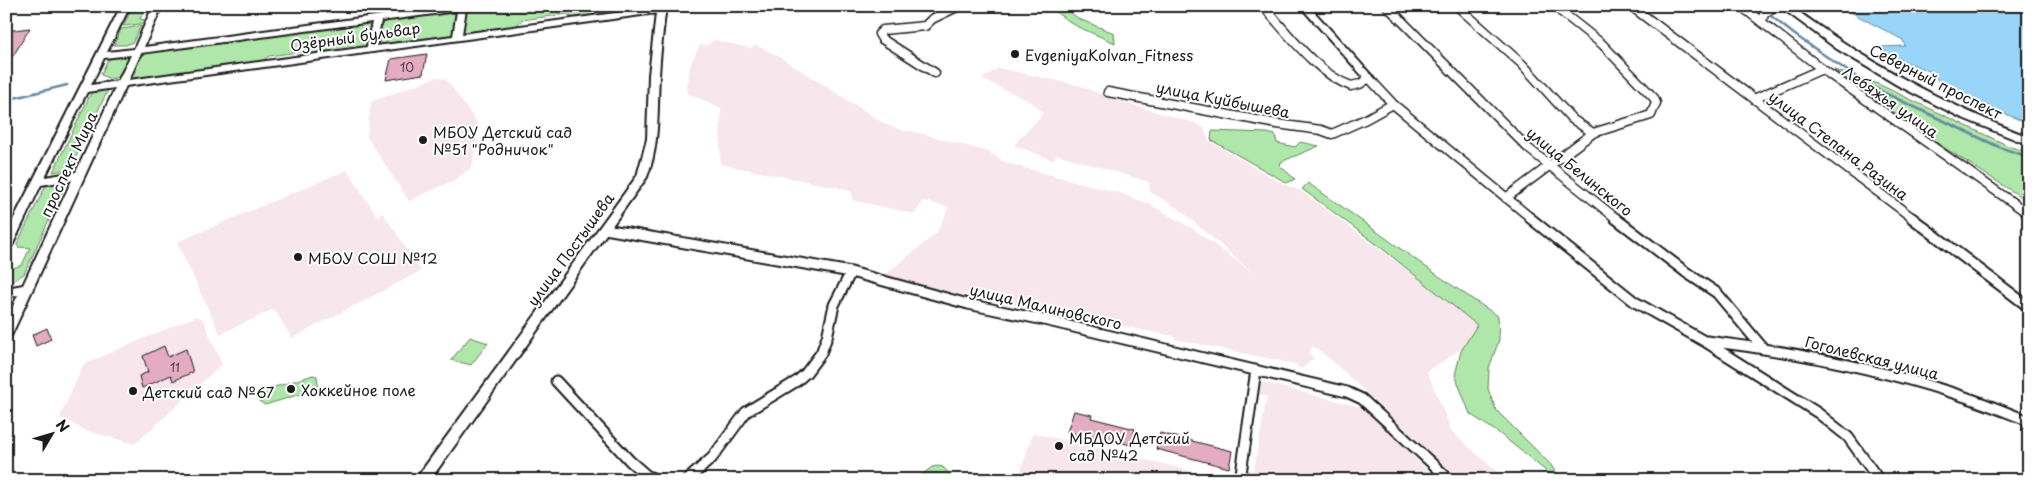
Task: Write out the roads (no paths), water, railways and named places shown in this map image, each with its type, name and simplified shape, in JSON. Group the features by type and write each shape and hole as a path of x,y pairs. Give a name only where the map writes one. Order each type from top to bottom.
{"main road":[{"name":"Северный проспект","path":"1784,6 1841,48 1890,78 1958,111 2029,141"},
{"name":"Северный проспект","path":"1795,6 1849,45 1897,74 1963,106 2029,134"}],"street":[{"name":"проспект Мира","path":"6,246 126,6"},
{"name":"проспект Мира","path":"6,334 158,6"},
{"name":"Озёрный бульвар","path":"100,56 472,6"},
{"path":"935,73 882,39 879,34 883,30 925,26 933,17 958,6"},
{"path":"1263,6 1318,65 1344,84 1355,86 1368,78"},
{"path":"1304,6 1393,104 1608,283 1641,305 1704,341 1837,426 1860,451 1879,480"},
{"name":"улица Белинского","path":"1387,6 1509,130 1549,165 1584,194 1717,293 1762,347"},
{"path":"1458,6 1522,64 1572,118 1593,133"},
{"path":"1506,198 1593,133 1651,116 1656,103 1654,98 1602,44 1554,6"},
{"name":"улица Степана Разина","path":"1631,6 2029,307"},
{"name":"Лебяжья улица","path":"1741,6 1822,69 2029,214"},
{"path":"1762,22 1764,14 1775,6"},
{"path":"457,37 462,8"},
{"name":"Озёрный бульвар","path":"83,89 660,8"},
{"name":"улица Постышева","path":"422,480 642,177 651,154 654,76 660,8"},
{"path":"371,49 377,19"},
{"path":"1754,99 1822,69"},
{"name":"улица Куйбышева","path":"1108,92 1276,124 1321,130 1332,134 1366,119 1393,104"},
{"path":"38,182 80,175"},
{"name":"улица Малиновского","path":"605,229 851,272 968,304 1044,320 1354,394 1362,399 1450,480"},
{"path":"687,480 712,458 746,412 797,381 806,373 821,352 828,337 834,305 851,272"},
{"path":"6,293 27,289"},
{"name":"Гоголевская улица","path":"1704,341 1762,347 1878,372 1950,392 2029,421"},
{"path":"1240,480 1256,370"},
{"path":"556,381 630,460 646,475 657,480"}],"water":[{"path":"1839,6 2029,6 2029,124 1941,86 1934,73 1891,56 1881,47 1905,46 1903,40"}],"waterway":[{"path":"1759,6 1762,9"},
{"path":"1771,16 1795,35 1868,85 1999,147 2029,157"},
{"path":"6,100 67,85"}],"place":[{"name":"EvgeniyaKolvan_Fitness","path":"1015,54"},
{"name":"МБОУ Детский сад №51 \"Родничок\"","path":"423,140"},
{"name":"МБОУ СОШ №12","path":"298,257"},
{"name":"Хоккейное поле","path":"291,389"},
{"name":"Детский сад №67","path":"133,391"},
{"name":"МБДОУ Детский сад №42","path":"1059,446"}]}
